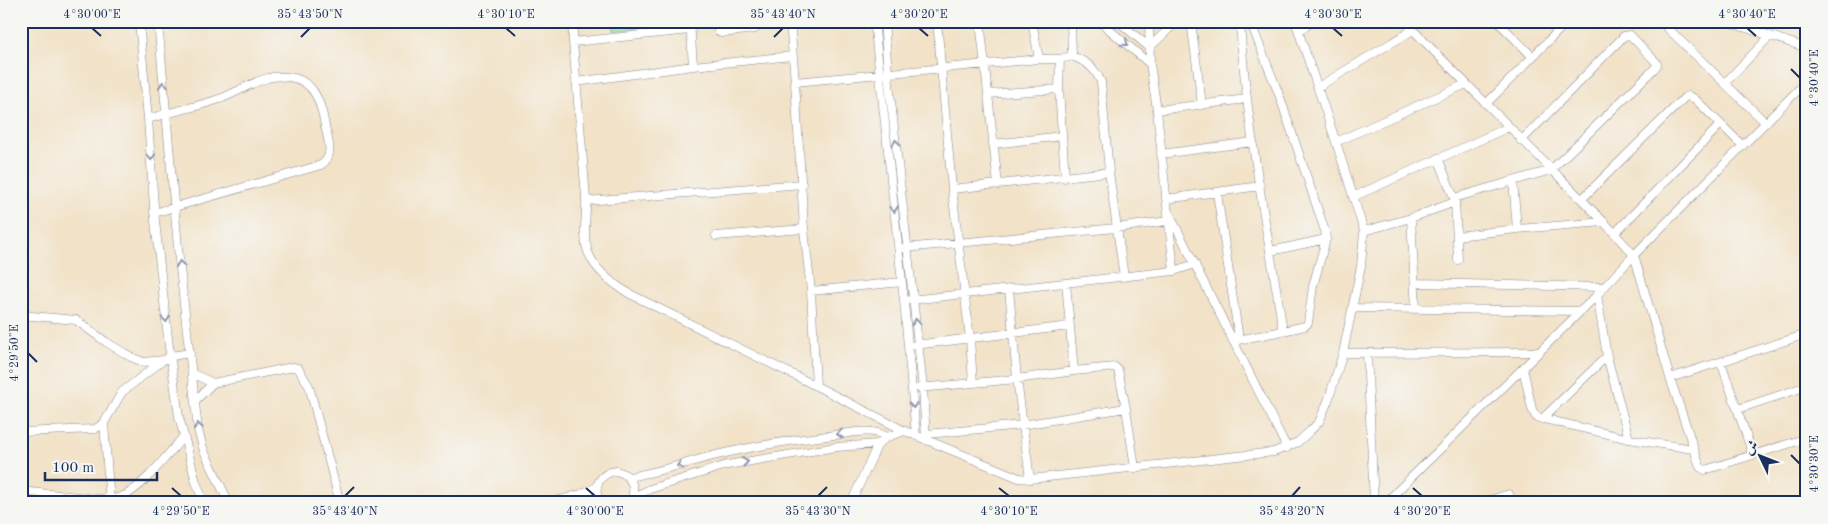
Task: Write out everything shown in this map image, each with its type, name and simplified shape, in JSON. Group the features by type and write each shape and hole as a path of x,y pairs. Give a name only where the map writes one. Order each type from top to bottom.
{"street":[{"path":"139,21 167,358 179,417 196,482 204,503"},
{"path":"158,21 174,208 198,430 204,451 229,503"},
{"path":"573,21 573,42 586,201 586,240 588,252 601,273 615,285 916,436 926,437 1022,425 1126,408"},
{"path":"690,21 693,66"},
{"path":"717,21 718,31 721,33 755,29"},
{"path":"790,21 804,229 811,291 816,386"},
{"path":"874,21 904,301 916,436"},
{"path":"884,21 888,74 919,345 926,437"},
{"path":"937,21 952,189 970,339 973,383"},
{"path":"980,21 998,184"},
{"path":"1032,21 1039,59"},
{"path":"1071,21 1072,56"},
{"path":"1099,21 1150,64"},
{"path":"1118,21 1150,48"},
{"path":"1148,21 1150,64 1157,110 1174,271"},
{"path":"1150,48 1177,21"},
{"path":"1191,21 1202,105"},
{"path":"1240,21 1247,99 1283,331"},
{"path":"1236,340 1307,325 1313,286 1326,239 1324,224 1280,97 1250,21"},
{"path":"926,437 1019,478 1030,479 1274,452 1298,442 1318,422 1328,401 1343,353 1361,266 1364,231 1318,86 1295,21"},
{"path":"1298,31 1313,21"},
{"path":"1405,23 1416,21"},
{"path":"1497,21 1532,56"},
{"path":"1486,104 1568,21"},
{"path":"1660,21 1766,123"},
{"path":"1725,21 1807,48"},
{"path":"1405,23 1615,233 1634,255 1670,378 1700,467 1705,470 1807,438"},
{"path":"573,42 690,30"},
{"path":"1318,86 1413,30"},
{"path":"1364,231 1411,218 1454,200 1513,180 1551,170 1656,67 1656,62 1630,36 1624,36 1521,140"},
{"path":"1725,83 1770,36"},
{"path":"576,82 693,66 792,56"},
{"path":"795,82 1039,59 1060,59 1072,56 1084,61 1097,72 1101,82 1109,172 1124,277"},
{"path":"1060,59 1059,89 1065,178"},
{"path":"148,118 222,98 267,78 276,76 294,78 309,85 314,92 324,118 329,150 328,159 320,164 154,213"},
{"path":"1385,503 1597,295 1634,255 1807,81"},
{"path":"1336,142 1466,84"},
{"path":"988,94 1059,89"},
{"path":"1582,200 1686,97 1689,96 1695,99 1742,145"},
{"path":"1157,110 1247,99"},
{"path":"1615,233 1720,125"},
{"path":"1353,198 1509,127"},
{"path":"993,144 1062,136"},
{"path":"1162,154 1253,142"},
{"path":"1438,158 1454,200 1458,236 1458,260"},
{"path":"890,170 899,169"},
{"path":"952,189 1109,172"},
{"path":"1513,180 1517,229"},
{"path":"586,201 802,184"},
{"path":"1166,200 1260,186"},
{"path":"1217,193 1236,340"},
{"path":"1168,211 1236,340 1287,448"},
{"path":"1411,218 1416,309"},
{"path":"898,249 1116,228 1168,220"},
{"path":"1458,236 1604,222"},
{"path":"716,236 804,229"},
{"path":"1271,251 1326,239"},
{"path":"904,301 1174,271 1195,264"},
{"path":"811,291 902,282"},
{"path":"1416,282 1604,287"},
{"path":"1066,283 1074,370"},
{"path":"1009,289 1022,425 1030,479"},
{"path":"1597,295 1607,356 1629,440"},
{"path":"1352,308 1581,311"},
{"path":"21,315 76,320 106,342 143,362 190,353"},
{"path":"908,346 1070,326"},
{"path":"1670,378 1807,334"},
{"path":"1343,353 1539,352"},
{"path":"1367,353 1374,503"},
{"path":"1542,419 1607,356"},
{"path":"21,432 90,430 104,423 122,392 167,358"},
{"path":"1721,362 1753,455"},
{"path":"195,401 213,383 293,367 301,371 309,386 340,503"},
{"path":"912,389 1017,379 1074,370 1116,367 1126,408 1135,468"},
{"path":"1523,368 1533,413 1542,419 1629,440 1693,449"},
{"path":"193,374 213,383"},
{"path":"1738,410 1807,386"},
{"path":"104,423 109,501"},
{"path":"851,503 878,444 887,437 904,431"},
{"path":"628,477 724,453 801,438 858,432 879,432 887,437"},
{"path":"21,491 109,501 128,493 143,481 184,436"},
{"path":"631,500 650,489 728,465 836,447 878,444"},
{"path":"601,503 597,496 597,487 600,479 607,473 620,472 628,477 634,489 631,500"},
{"path":"549,503 581,494 597,487"},
{"path":"1480,503 1509,494"}],"green space":[{"path":"613,21 646,21 647,28 614,31"}]}
